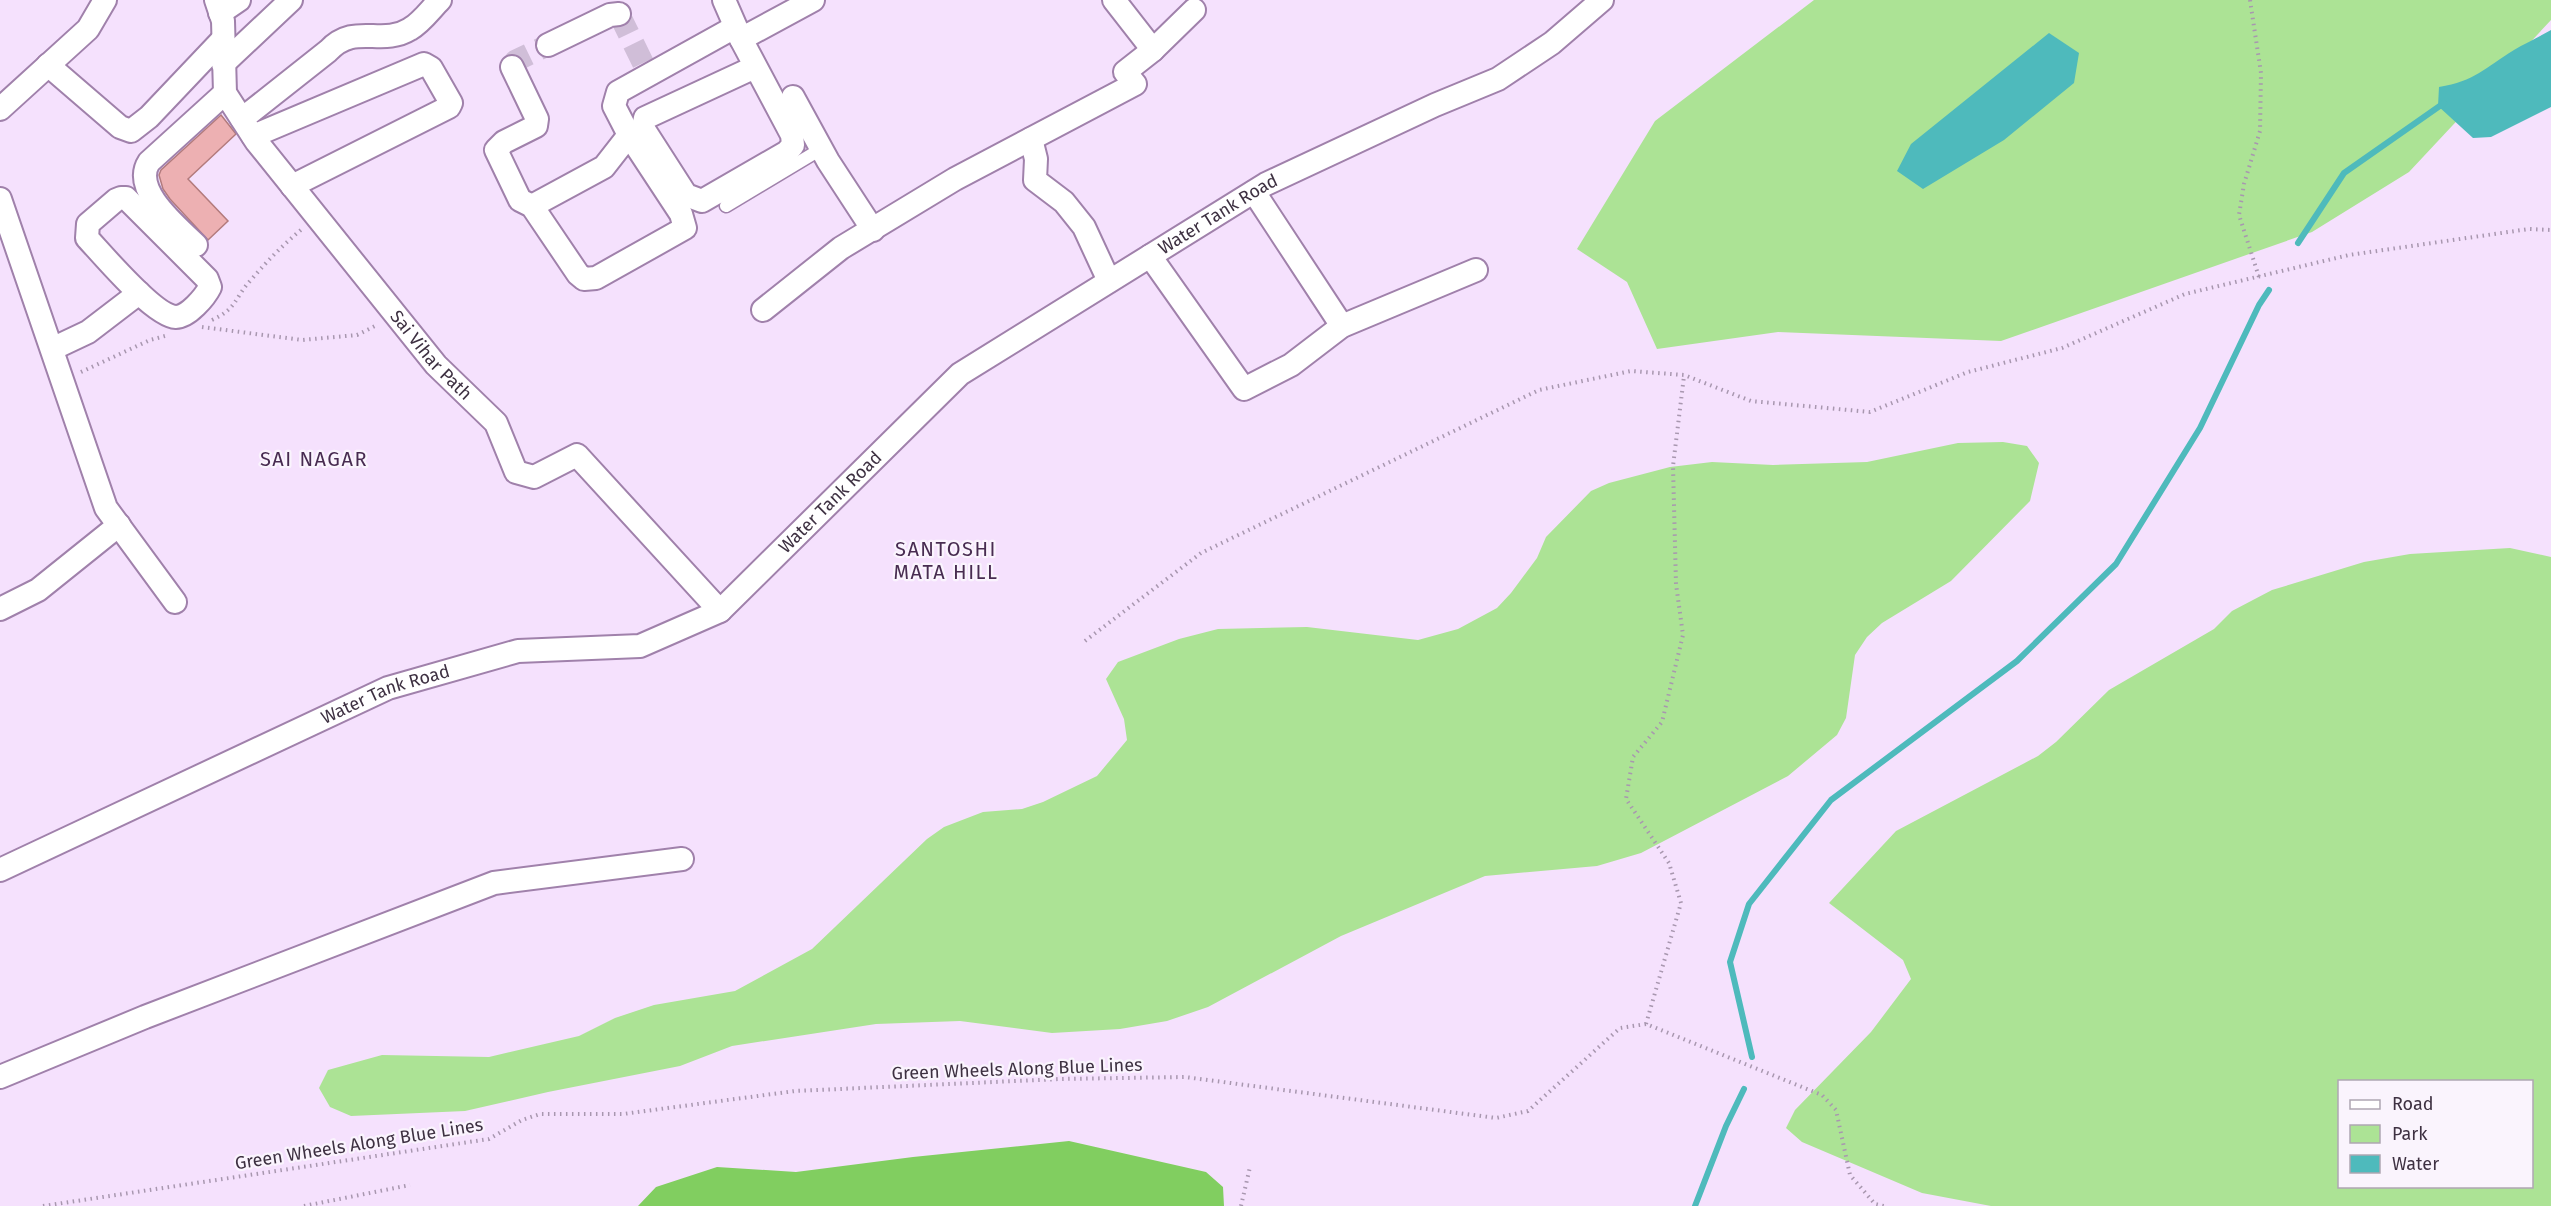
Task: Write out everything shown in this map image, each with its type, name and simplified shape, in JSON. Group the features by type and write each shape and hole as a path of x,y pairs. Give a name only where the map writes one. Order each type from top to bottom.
{"street":[{"path":"0,109 88,29 105,0"},
{"path":"218,6 239,0"},
{"path":"223,64 291,0"},
{"path":"248,128 338,40 353,36 379,37 410,29 440,0"},
{"path":"724,0 755,67 792,135 793,145 787,152 702,201 695,200 686,195 643,128 645,118 755,67"},
{"path":"512,67 537,119 536,126 504,142 496,150 520,200 532,206 578,274 584,279 596,278 685,228 681,214 629,135 614,106 618,92 646,68 738,33 813,0"},
{"path":"1114,0 1153,50"},
{"name":"Water Tank Road","path":"0,870 388,688 518,651 640,645 720,611 960,374 1254,192 1435,105 1498,79 1551,43 1602,0"},
{"name":"Sai Vihar Path","path":"218,6 223,21 225,93 292,186 436,365 496,423 516,472 534,477 577,455 720,611"},
{"path":"763,310 841,248 955,179 1135,84 1125,72 1153,50 1194,10"},
{"path":"548,45 610,15 619,14"},
{"path":"48,65 120,127 131,131 149,117 223,39"},
{"path":"248,128 424,64 431,68 451,103 449,107 292,186"},
{"path":"196,245 151,199 145,181 145,169 149,162 225,93"},
{"path":"793,97 821,148 873,230"},
{"path":"532,206 604,167 629,135"},
{"path":"1031,139 1036,159 1035,180 1064,202 1084,227 1109,281"},
{"path":"1254,192 1342,326"},
{"path":"121,198 126,198 207,279 210,287 206,295 184,315 177,317 169,315 139,293 87,238 88,224 121,198"},
{"path":"0,199 106,508 175,602"},
{"path":"1150,256 1244,388 1291,365 1342,326 1476,270"},
{"path":"52,349 88,332 139,293"},
{"path":"0,609 38,590 119,525"},
{"path":"0,1077 145,1017 494,883 682,859"}],"lane":[{"path":"726,206 821,148"}],"path":[{"path":"2250,0 2262,73 2260,131 2244,184 2239,215 2259,277"},
{"path":"1085,641 1201,553 1539,390 1631,371 1684,375 1751,401 1870,412 1968,372 2062,348 2185,294 2349,255 2529,229 2551,230"},
{"path":"199,326 302,340 357,335 396,316"},
{"path":"1684,375 1673,466 1676,584 1683,635 1662,722 1633,757 1626,799 1668,863 1681,903 1646,1024 1822,1095 1836,1110 1850,1176 1875,1204 1884,1206"},
{"name":"Green Wheels Along Blue Lines","path":"43,1206 489,1139 522,1120 540,1114 623,1114 795,1091 1060,1079 1185,1077 1496,1118 1528,1110 1620,1028 1646,1024"},
{"path":"1241,1206 1250,1167"},
{"path":"304,1206 410,1185"}],"green space":[{"path":"1814,0 2551,0 2551,20 2409,172 2312,232 2001,341 1778,332 1657,349 1627,282 1577,249 1655,121"},
{"path":"2003,442 2027,446 2039,463 2030,501 1951,581 1882,623 1867,637 1855,655 1846,718 1837,735 1788,776 1641,853 1597,866 1485,876 1341,936 1208,1007 1167,1021 1120,1029 1052,1033 960,1021 876,1024 732,1046 680,1066 465,1111 351,1116 330,1107 319,1088 328,1070 382,1055 489,1057 579,1036 615,1018 654,1005 735,991 812,949 927,839 944,827 983,812 1022,809 1043,802 1097,776 1127,740 1124,719 1106,679 1118,662 1179,639 1218,629 1307,627 1418,640 1458,629 1497,608 1537,558 1546,537 1591,491 1609,483 1670,467 1712,462 1773,465 1867,462 1958,443"},
{"path":"2510,548 2551,557 2551,1206 1991,1206 1922,1193 1802,1142 1786,1128 1795,1110 1871,1032 1911,979 1903,960 1829,903 1896,831 2038,756 2056,742 2109,690 2214,629 2232,611 2272,590 2364,562 2410,554"},
{"path":"1069,1141 1206,1172 1223,1187 1224,1206 638,1206 656,1187 717,1167 796,1172"}],"water":[{"path":"2551,30 2551,107 2491,137 2473,138 2438,106 2439,87 2471,77"},
{"path":"2049,33 2079,53 2074,83 2004,140 1923,189 1897,171 1911,144"}],"building":[{"path":"221,115 236,134 188,179 228,221 208,240 170,199 163,189 159,175 161,170"}],"waterway":[{"path":"2298,243 2344,173 2444,103"},
{"path":"1752,1057 1730,962 1749,904 1831,800 2017,661 2116,564 2200,428 2259,305 2269,290"},
{"path":"1695,1206 1726,1126 1744,1089"}],"tunnel":[{"path":"619,14 643,63"},
{"path":"512,67 515,61 548,45"}],"district":[{"name":"SAI NAGAR","path":"314,459"},
{"name":"SANTOSHI MATA HILL","path":"946,560"}]}
